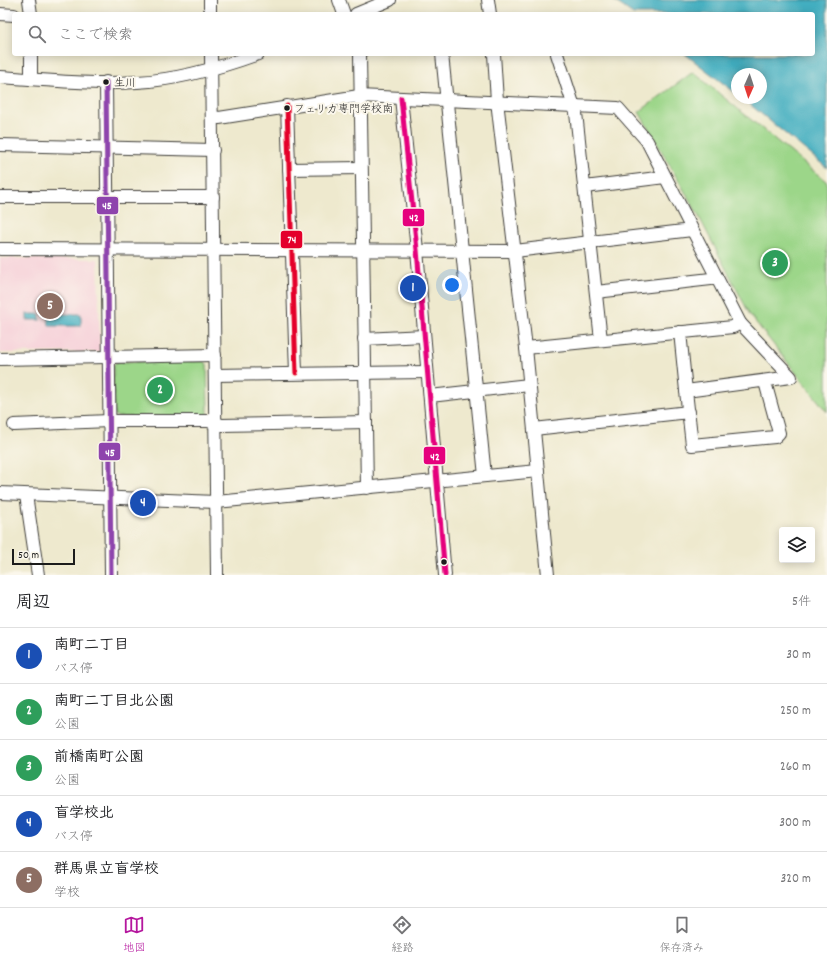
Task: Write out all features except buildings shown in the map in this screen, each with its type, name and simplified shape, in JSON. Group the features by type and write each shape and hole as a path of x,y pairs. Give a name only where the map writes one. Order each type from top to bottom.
{"street":[{"path":"28,0 31,12"},
{"path":"210,0 210,12"},
{"path":"339,0 343,12"},
{"path":"361,12 390,0"},
{"path":"488,0 490,12"},
{"path":"0,14 12,15"},
{"path":"31,56 31,79"},
{"path":"211,56 217,575"},
{"path":"0,77 136,82 158,80 212,69 252,56"},
{"path":"360,56 359,96 367,488"},
{"path":"442,56 485,476"},
{"path":"494,56 497,101 526,348 548,575"},
{"path":"558,56 574,105 585,187 601,340"},
{"path":"106,82 111,575"},
{"path":"212,118 359,96 497,101 618,108 647,141 740,324 790,377 766,382 686,391"},
{"path":"401,98 417,250 445,575"},
{"path":"287,106 296,373"},
{"path":"0,145 212,150"},
{"path":"289,169 361,168"},
{"path":"585,187 665,177"},
{"path":"0,196 213,197"},
{"path":"0,248 515,251 692,230"},
{"path":"596,292 711,279 716,276"},
{"path":"526,348 732,327 740,324"},
{"path":"680,332 692,445 775,437 779,432 766,382"},
{"path":"364,339 424,336"},
{"path":"0,359 215,355"},
{"path":"215,375 428,372"},
{"path":"430,396 529,385"},
{"path":"534,429 689,412"},
{"path":"14,425 109,421 208,421 222,425 366,422"},
{"path":"0,493 110,499 216,502 538,471"},
{"path":"26,495 38,575"}],"shaded area":[{"path":"0,258 98,259 100,352 0,353"}],"green space":[{"path":"693,72 827,182 827,412 750,315 696,211 639,112"},
{"path":"203,361 207,364 208,414 203,416 117,417 114,414 113,366 116,362"}],"water":[{"path":"613,0 827,0 827,168 749,104 767,104 767,68 731,68 731,89 688,56 815,56 815,12 630,12"},
{"path":"27,314 40,314 40,320 27,320"},
{"path":"48,314 81,314 81,326 49,326"}],"transit line":[{"name":"45","path":"106,82 111,575"},
{"name":"42","path":"401,98 417,250 445,575"},
{"name":"74","path":"287,106 296,373"}],"place":[{"name":"生川","path":"106,82"},
{"name":"フェリカ専門学校南","path":"287,108"},
{"name":"前橋南町公園","path":"775,263"},
{"name":"南町二丁目","path":"413,288"},
{"name":"群馬県立盲学校","path":"50,306"},
{"name":"南町二丁目北公園","path":"160,390"},
{"name":"盲学校北","path":"143,503"}]}
